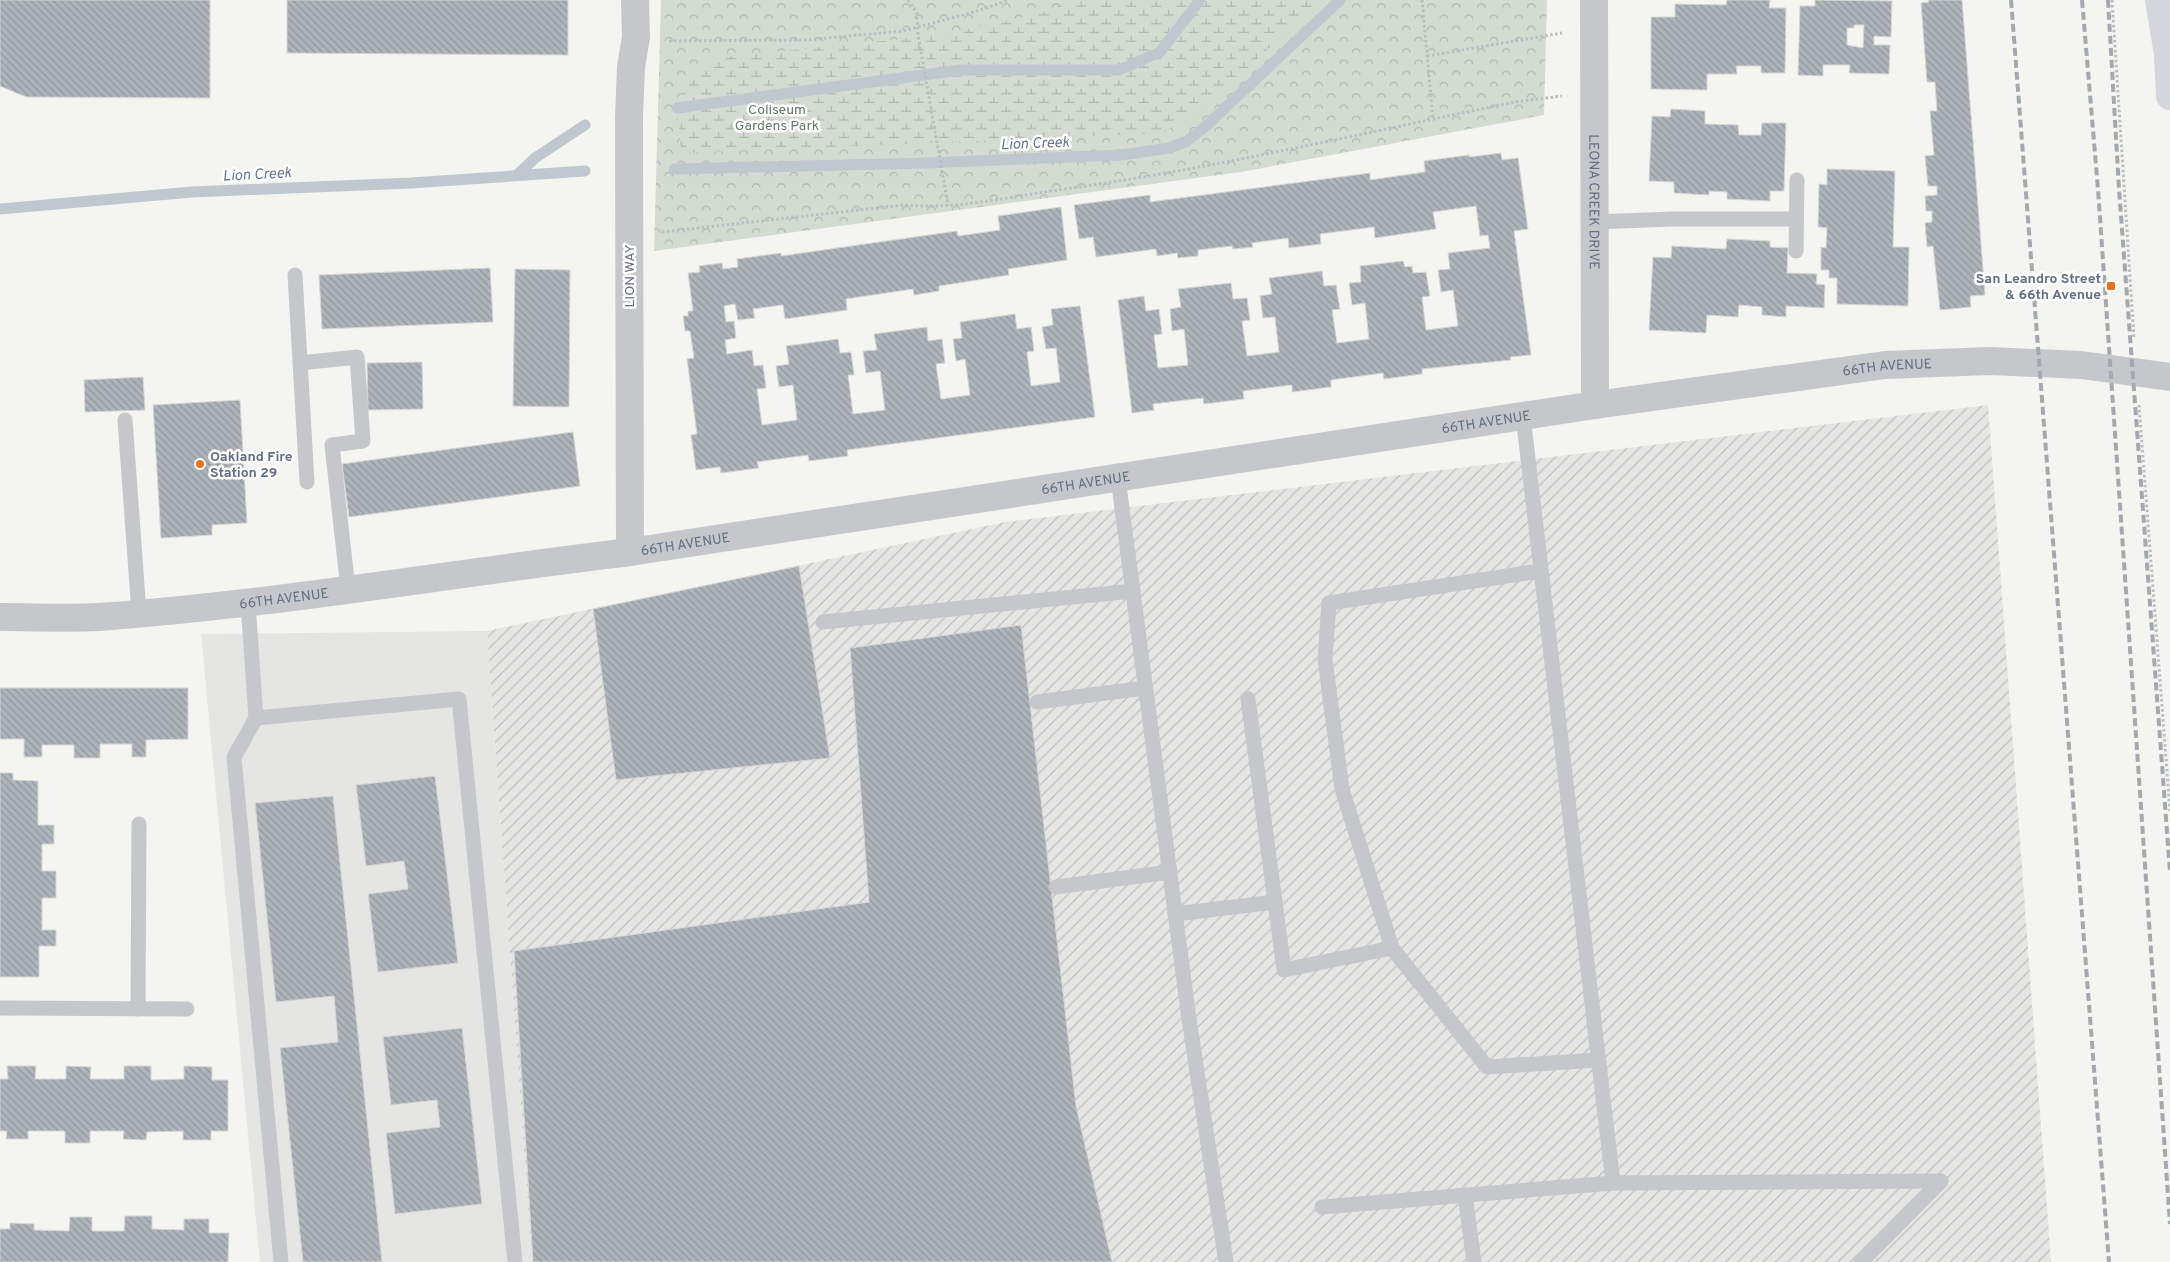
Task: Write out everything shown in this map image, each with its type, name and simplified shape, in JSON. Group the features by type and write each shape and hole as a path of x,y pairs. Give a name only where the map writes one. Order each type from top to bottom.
{"main road":[{"path":"2159,0 2169,57"},
{"path":"2170,29 2170,96"}],"street":[{"name":"LION WAY","path":"630,552 629,118 631,67 636,38 635,0"},
{"name":"LEONA CREEK DRIVE","path":"1594,0 1595,405"},
{"name":"66TH AVENUE","path":"0,617 97,617 348,590 493,568 630,552 1595,405 1885,365 1990,361 2081,365 2170,377"}],"lane":[{"path":"1796,251 1797,180"},
{"path":"1595,222 1672,219 1796,219"},
{"path":"296,275 307,482"},
{"path":"300,362 357,357 363,441 332,445 348,590"},
{"path":"1523,416 1612,1182"},
{"path":"125,420 139,613"},
{"path":"1118,478 1189,1019 1226,1262"},
{"path":"1540,571 1329,603 1325,659 1342,788 1392,948 1487,1067 1598,1060"},
{"path":"823,622 1132,591"},
{"path":"248,602 256,718 234,757 281,1262"},
{"path":"1037,702 1145,688"},
{"path":"256,718 459,699 515,1262"},
{"path":"1248,699 1284,970 1392,948"},
{"path":"138,1009 139,824"},
{"path":"1056,887 1170,872"},
{"path":"1175,914 1275,902"},
{"path":"0,1008 186,1010"},
{"path":"1322,1207 1612,1182 1941,1181 1861,1262"},
{"path":"1465,1195 1474,1262"}],"path":[{"path":"908,0 917,13 918,35 948,205"},
{"path":"636,38 670,41 805,40 903,31 974,12 1009,0"},
{"path":"1422,0 1434,119"},
{"path":"1427,56 1595,28"},
{"path":"628,236 904,205 932,208 1096,185 1185,170 1515,102 1594,92"}],"shaded area":[{"path":"1988,405 2051,1262 532,1262 487,631 1005,522"},
{"path":"487,631 532,1262 260,1262 201,634"}],"green space":[{"name":"Coliseum Gardens Park","path":"661,0 1547,0 1544,115 1241,172 654,251"},
{"path":"1074,0 1320,0 1204,109 1163,131 1144,134 681,153 679,124 674,102 713,58 932,36 1034,15"}],"building":[{"path":"0,0 210,0 210,98 26,97 0,86"},
{"path":"287,0 568,0 568,55 287,53"},
{"path":"1727,0 1770,0 1769,8 1786,8 1785,73 1761,73 1761,66 1736,66 1737,74 1707,74 1707,90 1651,89 1651,17 1675,17 1675,4 1726,5"},
{"path":"1815,0 1892,1 1891,37 1874,36 1874,45 1890,45 1889,74 1849,73 1850,65 1823,65 1823,76 1798,75 1800,6 1815,6","holes":["1854,25 1864,25 1863,48 1847,45 1847,28 1854,28"]},
{"path":"1928,0 1962,0 1985,295 1970,296 1971,307 1940,310 1933,246 1927,247 1925,223 1932,222 1932,211 1926,211 1925,196 1937,195 1937,186 1928,186 1925,156 1934,155 1930,111 1937,111 1935,82 1927,82 1921,3 1929,2"},
{"path":"1671,109 1705,111 1705,124 1738,125 1739,135 1761,135 1762,123 1786,123 1784,191 1770,191 1770,201 1727,199 1727,192 1709,191 1709,195 1674,193 1674,182 1649,181 1652,116 1670,117"},
{"path":"1501,153 1502,160 1518,158 1528,229 1514,231 1531,355 1510,357 1511,360 1422,369 1422,374 1384,379 1383,373 1331,380 1331,387 1292,392 1292,385 1243,391 1244,399 1204,404 1203,398 1153,404 1154,410 1132,413 1118,300 1144,296 1146,311 1159,309 1162,334 1154,335 1158,368 1188,365 1184,329 1172,331 1170,309 1181,307 1178,289 1231,283 1233,299 1247,298 1250,320 1242,321 1247,356 1279,352 1275,317 1263,318 1260,296 1272,294 1269,278 1322,271 1324,286 1336,285 1340,309 1332,310 1337,343 1369,339 1365,303 1352,305 1349,283 1361,282 1360,266 1403,261 1405,267 1412,266 1413,273 1426,272 1430,296 1422,297 1426,330 1458,326 1453,290 1441,292 1438,270 1450,269 1448,253 1490,248 1488,235 1480,236 1476,206 1433,212 1436,229 1375,238 1374,227 1320,234 1321,244 1289,248 1288,238 1252,243 1253,247 1233,249 1232,246 1198,250 1198,256 1178,258 1177,253 1157,256 1156,249 1096,257 1093,237 1079,239 1074,205 1150,195 1150,202 1370,173 1370,180 1425,172 1424,161"},
{"path":"1827,169 1895,171 1893,247 1909,247 1908,306 1837,304 1837,278 1829,278 1829,270 1821,270 1821,247 1826,248 1827,228 1818,227 1819,184 1827,185"},
{"path":"1061,207 1067,260 1008,269 1009,275 939,286 939,291 914,295 913,289 846,299 847,310 785,319 783,305 753,309 755,318 738,320 735,304 724,306 726,322 734,321 736,338 725,340 727,354 752,350 754,366 763,365 766,388 757,389 762,425 797,420 793,385 779,387 776,366 789,364 786,346 838,339 840,353 851,352 854,375 848,375 853,414 885,410 880,371 866,373 863,351 877,350 874,334 927,327 928,341 942,339 945,363 936,364 941,399 970,395 965,359 956,361 953,339 962,338 960,322 1015,314 1017,329 1031,327 1034,351 1027,352 1031,386 1060,382 1056,348 1046,349 1042,327 1053,325 1051,309 1080,306 1095,417 847,450 848,456 809,461 808,455 757,462 759,468 721,473 720,467 696,470 691,435 697,434 687,359 694,358 690,331 685,331 683,316 688,316 688,311 693,311 688,273 700,272 699,266 722,263 723,269 738,267 737,259 781,253 781,256 957,231 958,236 1000,230 998,216"},
{"path":"1727,239 1770,241 1770,247 1788,248 1787,273 1817,274 1816,284 1825,285 1824,308 1786,306 1786,317 1762,315 1762,307 1739,305 1738,317 1707,315 1706,333 1649,330 1653,257 1671,258 1672,246 1726,249"},
{"path":"490,268 493,322 322,329 319,275"},
{"path":"515,269 570,270 569,407 513,406"},
{"path":"422,362 423,409 368,410 367,363"},
{"path":"143,377 145,410 85,412 84,380"},
{"name":"Oakland Fire Station 29","path":"240,400 247,523 212,525 212,535 161,538 153,405"},
{"path":"573,432 580,486 349,517 342,464"},
{"path":"799,566 830,758 616,780 593,609"},
{"path":"1021,625 1076,1106 1112,1262 533,1262 514,951 869,902 850,648"},
{"path":"0,688 188,688 188,739 146,740 146,757 132,757 132,744 100,744 100,758 74,758 74,745 42,745 42,757 24,757 24,739 0,739"},
{"path":"0,773 13,773 13,780 38,781 38,825 54,825 54,844 42,844 42,871 56,871 56,898 42,898 42,930 56,930 56,946 39,946 39,977 0,977"},
{"path":"435,776 458,963 378,972 368,894 408,889 404,861 366,866 356,785"},
{"path":"333,796 382,1262 303,1262 280,1048 338,1042 334,996 276,1002 255,803"},
{"path":"462,1028 482,1204 395,1214 386,1133 440,1127 437,1100 391,1105 383,1037"},
{"path":"7,1066 36,1066 35,1079 66,1079 66,1066 91,1067 90,1079 124,1079 124,1066 151,1066 151,1080 184,1079 184,1066 212,1067 212,1080 228,1080 228,1131 211,1131 211,1140 183,1140 183,1131 147,1132 146,1140 123,1139 124,1131 90,1131 90,1143 65,1143 65,1131 28,1131 28,1139 6,1139 7,1131 0,1131 0,1079 8,1079"},
{"path":"125,1216 152,1216 152,1229 184,1230 184,1219 209,1219 209,1233 229,1233 228,1262 0,1262 0,1229 10,1229 10,1223 34,1224 34,1230 69,1231 70,1217 92,1217 92,1231 124,1231"}],"waterway":[{"name":"Lion Creek","path":"677,108 961,70 1119,70 1160,52 1200,0"},
{"name":"Lion Creek","path":"674,169 926,163 1121,155 1169,148 1187,141 1206,126 1340,0"},
{"name":"Lion Creek","path":"517,175 535,158 585,125"},
{"name":"Lion Creek","path":"0,209 192,192 411,183 585,171"}],"railway":[{"path":"2011,0 2109,1262"},
{"path":"2082,0 2098,189 2170,1224"},
{"path":"2108,0 2119,189 2170,872"}],"place":[{"name":"San Leandro Street & 66th Avenue","path":"2111,286"},
{"name":"Oakland Fire Station 29","path":"200,464"}]}
